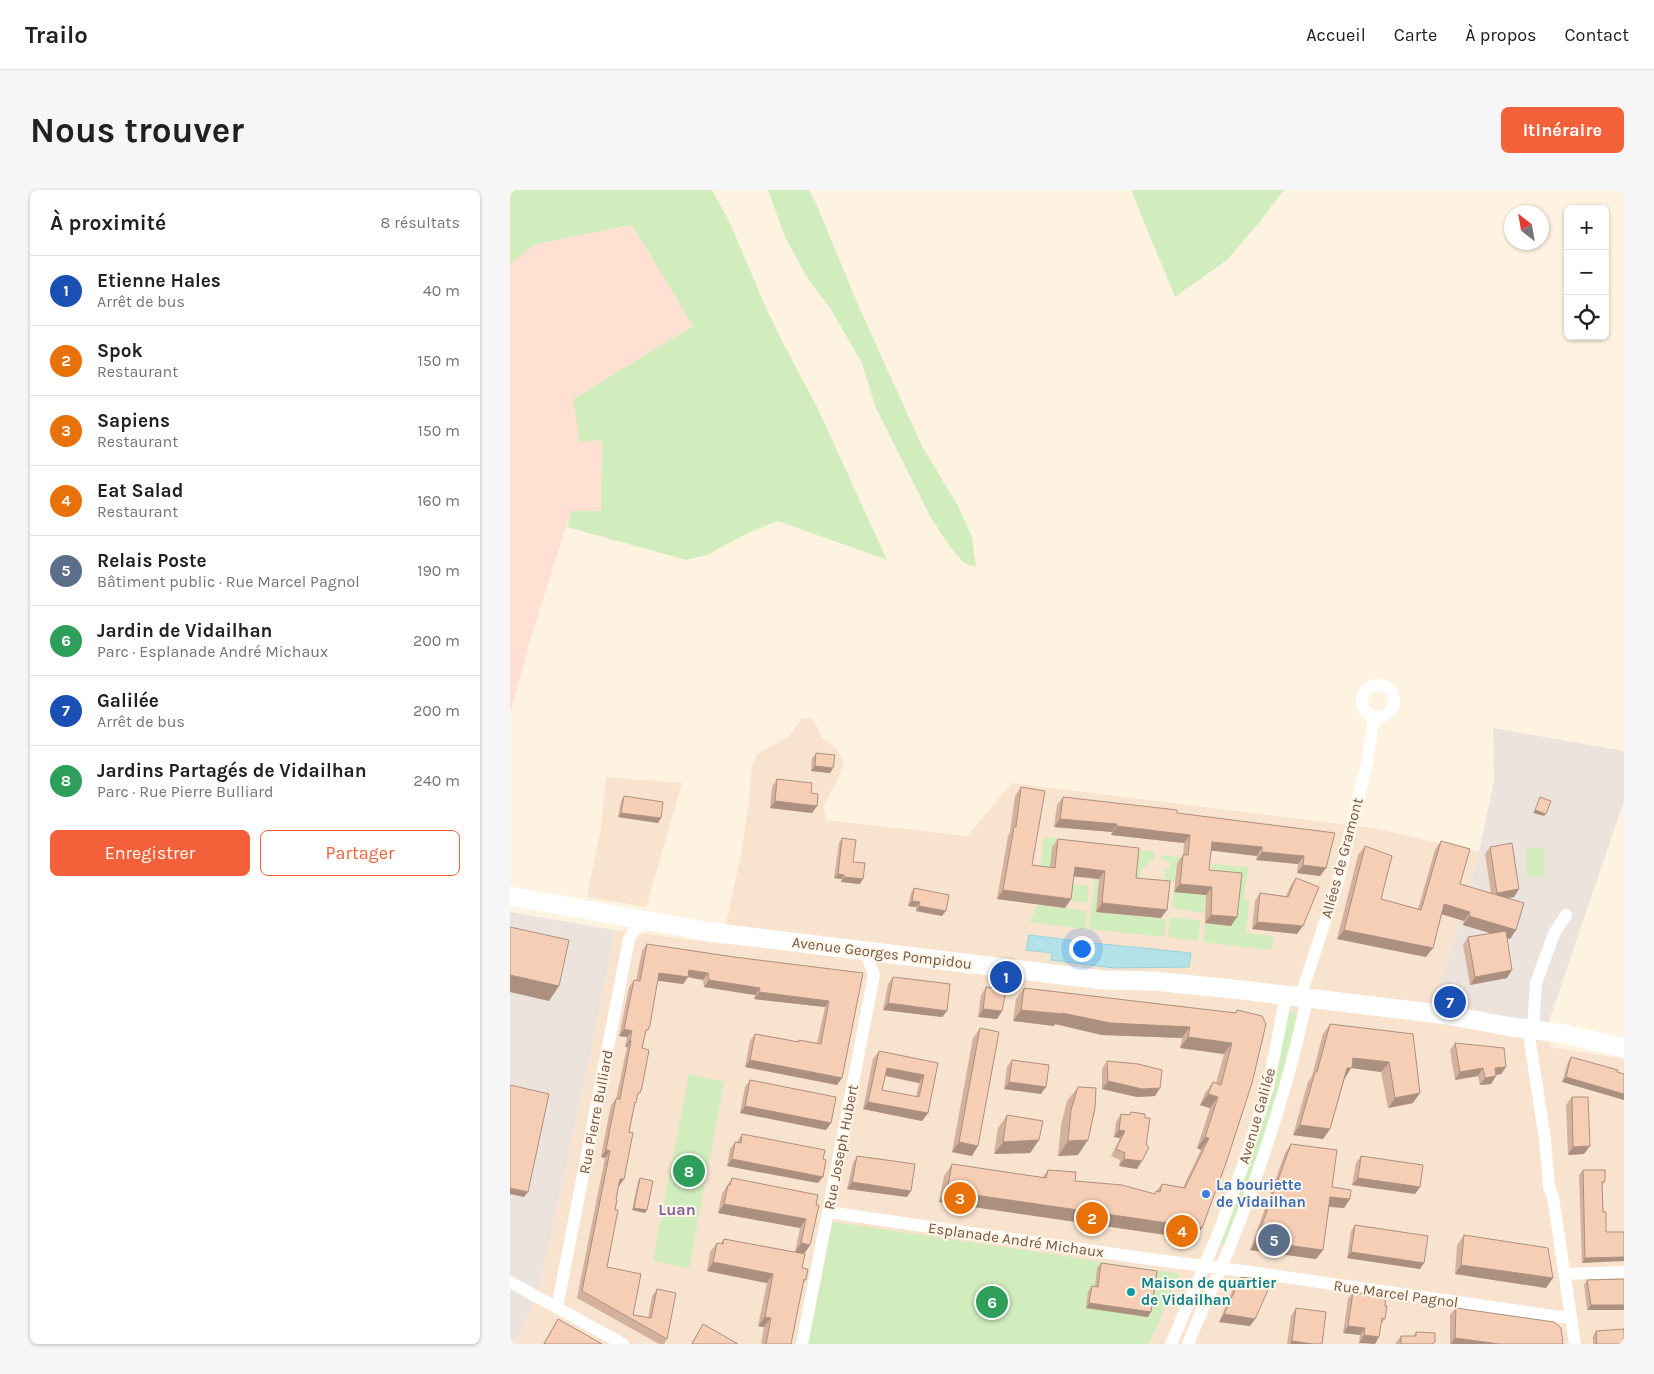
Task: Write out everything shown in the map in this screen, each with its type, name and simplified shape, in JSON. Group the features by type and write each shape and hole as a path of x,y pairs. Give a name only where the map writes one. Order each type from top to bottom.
{"main road":[{"name":"Avenue Georges Pompidou","path":"510,896 704,931 1104,980 1154,981 1447,1015 1583,1037 1624,1048"}],"street":[{"name":"Allées de Gramont","path":"1298,998 1338,882 1368,758 1374,716"},
{"path":"1566,915 1554,934 1536,983 1532,1029 1529,1035 1545,1139 1549,1187 1574,1344"},
{"name":"Rue Pierre Bulliard","path":"557,1308 630,939 635,930 644,921"},
{"name":"Rue Joseph Hubert","path":"802,1344 874,975 864,951"},
{"name":"Avenue Galilée","path":"1171,1344 1220,1229 1298,998"},
{"name":"Avenue Galilée","path":"1188,1344 1247,1204 1268,1142 1285,1088 1298,998"},
{"name":"Esplanade André Michaux","path":"828,1212 1203,1267 1221,1268"},
{"name":"Rue Marcel Pagnol","path":"1221,1268 1539,1314 1561,1317 1570,1316"},
{"path":"1564,1274 1624,1272"},
{"path":"510,1282 622,1344"}],"shaded area":[{"path":"510,211 536,244 632,225 693,326 573,399 602,440 601,511 571,511 531,637 510,713"},
{"path":"810,718 816,725 822,738 835,747 844,762 835,785 823,805 826,820 967,836 1012,783 1373,828 1479,852 1435,1003 1548,1024 1551,1047 1624,1059 1624,1344 515,1344 531,1310 541,1281 590,1058 615,930 723,944 741,856 752,767 757,754 789,736 801,719"},
{"path":"1493,728 1624,751 1624,801 1548,1024 1467,1011 1435,1003 1479,852 1494,781"},
{"path":"606,777 682,783 646,907 587,897 601,828"},
{"path":"510,912 615,930 590,1058 541,1281 531,1310 515,1344 510,1344"}],"green space":[{"path":"510,190 712,190 729,221 767,310 818,409 887,560 778,521 750,532 707,555 686,560 567,527 571,511 601,511 602,440 580,442 573,399 693,326 632,225 536,244 510,264"},
{"path":"768,190 809,190 859,307 922,446 958,506 972,537 976,567 964,563 950,547 931,518 875,406 862,363 830,308 808,279 785,237"},
{"path":"1131,190 1284,190 1227,260 1175,297"},
{"path":"1044,837 1095,843 1091,878 1083,877 1086,851 1049,874 1040,872"},
{"path":"1099,845 1154,852 1154,859 1143,868 1138,881 1096,912 1166,919 1164,937 1089,929"},
{"path":"1526,848 1544,848 1545,876 1527,877"},
{"path":"1161,855 1206,860 1206,864 1177,862 1174,882 1165,880 1165,869 1169,869 1170,862 1161,860"},
{"path":"1212,864 1248,867 1244,899 1249,900 1246,933 1274,936 1272,950 1203,942 1205,923 1231,925 1210,879"},
{"path":"1071,884 1089,886 1087,903 1069,901"},
{"path":"1174,892 1206,895 1204,908 1207,908 1206,913 1172,908"},
{"path":"1037,905 1087,911 1085,929 1030,922"},
{"path":"1170,917 1201,920 1198,941 1168,937"},
{"path":"1294,1011 1297,1016 1275,1108 1228,1244 1218,1243 1288,1014"},
{"path":"689,1074 724,1082 689,1268 653,1261"},
{"path":"833,1222 1179,1274 1149,1344 808,1344"}],"water":[{"path":"1029,935 1191,953 1189,967 1114,968 1051,960 1052,953 1026,950"}],"building":[{"path":"816,753 835,755 833,768 815,766"},
{"path":"777,779 812,783 811,793 818,794 817,806 775,801"},
{"path":"1021,787 1045,791 1032,865 1055,868 1058,839 1139,848 1136,878 1170,881 1167,910 1102,903 1105,871 1075,867 1071,899 1003,890 1014,827 1016,827"},
{"path":"624,796 663,802 661,818 621,813"},
{"path":"1063,797 1177,810 1177,813 1335,833 1326,868 1303,865 1304,856 1262,852 1262,847 1212,842 1209,870 1242,873 1237,917 1211,915 1212,887 1180,884 1183,855 1188,855 1190,835 1117,826 1117,824 1060,819"},
{"path":"1540,797 1551,801 1546,814 1535,810"},
{"path":"842,838 856,840 853,862 865,863 863,879 844,877 844,875 838,874"},
{"path":"1441,841 1470,849 1460,884 1524,903 1516,930 1469,916 1470,912 1444,904 1433,948 1344,930 1365,846 1392,856 1381,899 1421,910"},
{"path":"1512,843 1519,889 1497,893 1490,847"},
{"path":"1296,878 1319,887 1303,926 1257,922 1260,893 1288,897"},
{"path":"914,888 949,895 946,911 919,906 920,902 912,901"},
{"path":"510,927 569,940 559,986 510,975"},
{"path":"1506,931 1512,970 1475,977 1468,937"},
{"path":"647,944 863,973 842,1078 750,1060 755,1034 821,1044 829,1001 759,992 760,988 709,980 708,973 689,970 688,977 659,973 650,1025 648,1030 646,1030 642,1048 649,1050 642,1087 635,1102 629,1132 633,1133 624,1179 620,1179 616,1199 615,1210 618,1210 607,1267 641,1274 633,1315 651,1318 657,1289 676,1293 667,1339 582,1291 610,1151 606,1150 610,1128 616,1099 620,1099 631,1041 632,1031 624,1029 634,980 640,981"},
{"path":"893,977 950,984 947,1011 888,1003"},
{"path":"986,987 1006,990 1002,1011 983,1009"},
{"path":"1024,988 1236,1013 1237,1010 1262,1016 1266,1024 1252,1083 1202,1228 947,1191 952,1164 1046,1178 1048,1170 1076,1172 1075,1181 1122,1185 1155,1194 1156,1191 1160,1192 1162,1184 1185,1188 1209,1138 1205,1137 1218,1097 1208,1094 1213,1082 1221,1085 1232,1043 1188,1037 1190,1027 1110,1023 1062,1013 1021,1010"},
{"path":"1330,1024 1413,1034 1420,1093 1395,1098 1389,1062 1353,1058 1352,1068 1347,1068 1330,1129 1300,1125"},
{"path":"980,1028 999,1032 978,1146 959,1142"},
{"path":"1455,1043 1504,1048 1506,1067 1495,1068 1496,1076 1485,1078 1483,1068 1460,1072"},
{"path":"879,1051 938,1063 928,1113 868,1102","holes":["887,1068 924,1075 919,1097 882,1090"]},
{"path":"1571,1057 1618,1070 1617,1072 1624,1074 1624,1094 1566,1077"},
{"path":"1012,1060 1049,1065 1046,1087 1009,1082"},
{"path":"1107,1061 1138,1064 1162,1070 1160,1088 1142,1089 1108,1081"},
{"path":"750,1080 836,1097 831,1123 745,1106"},
{"path":"510,1085 549,1094 528,1192 510,1188"},
{"path":"1078,1087 1096,1088 1095,1108 1088,1140 1068,1141 1071,1110"},
{"path":"1572,1097 1588,1097 1590,1146 1573,1147"},
{"path":"1131,1112 1145,1114 1145,1118 1150,1118 1146,1145 1149,1147 1142,1161 1124,1159 1125,1153 1116,1149 1125,1131 1119,1130 1121,1114 1130,1115"},
{"path":"1007,1115 1043,1121 1039,1140 1003,1142"},
{"path":"742,1134 825,1150 823,1159 826,1160 823,1177 732,1159 735,1142 741,1143"},
{"path":"1291,1144 1337,1150 1332,1187 1351,1190 1350,1199 1330,1197 1323,1250 1256,1241"},
{"path":"857,1156 915,1164 911,1191 852,1182"},
{"path":"1361,1156 1423,1165 1420,1187 1358,1178"},
{"path":"1583,1170 1605,1170 1605,1181 1602,1182 1603,1212 1606,1212 1606,1232 1624,1232 1624,1257 1585,1258"},
{"path":"640,1178 653,1181 647,1210 634,1208"},
{"path":"732,1178 818,1195 816,1205 819,1205 810,1245 801,1243 806,1219 724,1204 728,1185 730,1185"},
{"path":"1355,1225 1428,1236 1424,1263 1351,1252"},
{"path":"1464,1235 1548,1248 1553,1278 1461,1265"},
{"path":"724,1239 805,1254 802,1268 808,1269 806,1280 804,1279 791,1344 766,1344 771,1318 765,1317 773,1274 713,1262 717,1243 723,1244"},
{"name":"Maison de quartier de Vidailhan","path":"1101,1263 1157,1271 1151,1312 1089,1303 1092,1286 1098,1287"},
{"path":"1241,1277 1272,1281 1255,1319 1224,1314"},
{"path":"1624,1279 1624,1305 1591,1305 1587,1280"},
{"path":"1353,1292 1386,1296 1385,1319 1382,1318 1379,1337 1364,1335 1365,1328 1348,1326"},
{"path":"1296,1308 1326,1312 1322,1344 1292,1341"},
{"path":"1456,1308 1554,1322 1561,1328 1563,1344 1499,1344 1455,1338"},
{"path":"558,1319 602,1344 544,1344"},
{"path":"703,1324 738,1344 692,1344"},
{"path":"1624,1329 1624,1344 1597,1344 1596,1331"},
{"path":"1416,1332 1435,1333 1435,1342 1433,1344 1401,1344 1401,1336 1416,1336"}],"place":[{"name":"Etienne Hales","path":"1006,977"},
{"name":"Galilée","path":"1450,1002"},
{"name":"Jardins Partagés de Vidailhan","path":"689,1171"},
{"name":"La bouriette de Vidailhan","path":"1206,1194"},
{"name":"Sapiens","path":"960,1198"},
{"name":"Spok","path":"1092,1218"},
{"name":"Eat Salad","path":"1182,1231"},
{"name":"Relais Poste","path":"1274,1240"},
{"name":"Maison de quartier de Vidailhan","path":"1131,1292"},
{"name":"Jardin de Vidailhan","path":"992,1302"}],"district":[{"name":"Luan","path":"677,1209"}]}
